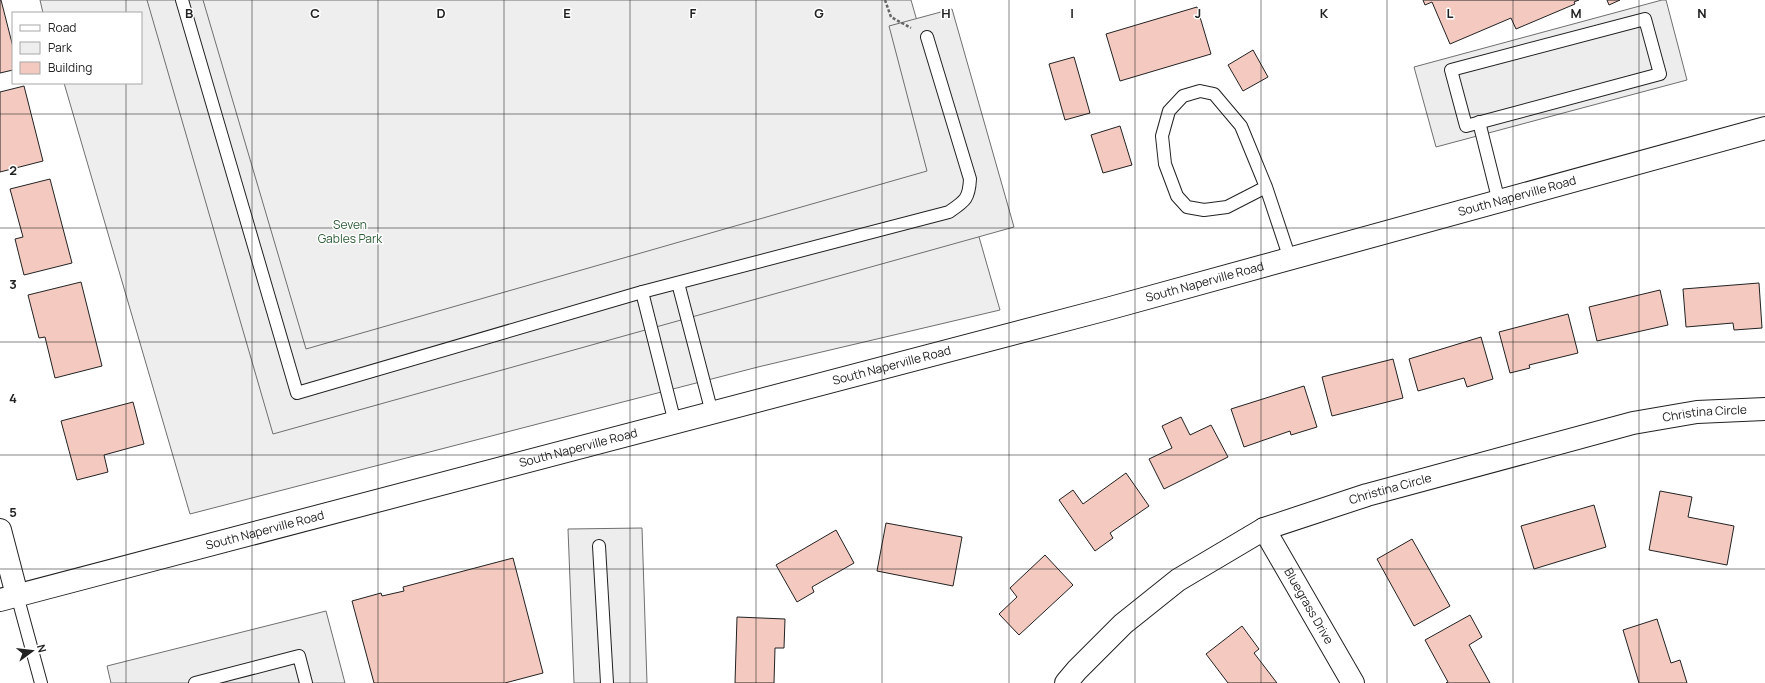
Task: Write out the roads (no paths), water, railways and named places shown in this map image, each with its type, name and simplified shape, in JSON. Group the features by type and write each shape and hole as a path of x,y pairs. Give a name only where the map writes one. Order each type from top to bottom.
{"main road":[{"name":"South Naperville Road","path":"8,598 1054,323 1765,128"},
{"name":"Christina Circle","path":"1066,683 1123,624 1178,580 1264,529 1367,495 1633,423 1697,412 1765,409"},
{"name":"Bluegrass Drive","path":"1264,529 1353,683"},
{"path":"0,530 8,598"}],"lane":[{"path":"182,0 297,393 642,292 949,212 960,205 969,194 970,179 927,37"},
{"path":"1645,19 1660,74 1479,122 1466,126 1451,70 1645,19"},
{"path":"1266,187 1227,207 1204,210 1187,207 1177,196 1166,164 1162,136 1169,111 1183,96 1200,91 1214,94 1241,126 1266,187 1290,259"},
{"path":"1479,122 1499,202"},
{"path":"678,283 712,413"},
{"path":"642,292 675,423"},
{"path":"600,546 608,683"},
{"path":"8,598 41,683"},
{"path":"194,683 300,656 306,683"}],"park label":[{"name":"Seven Gables Park","path":"350,232"}]}
